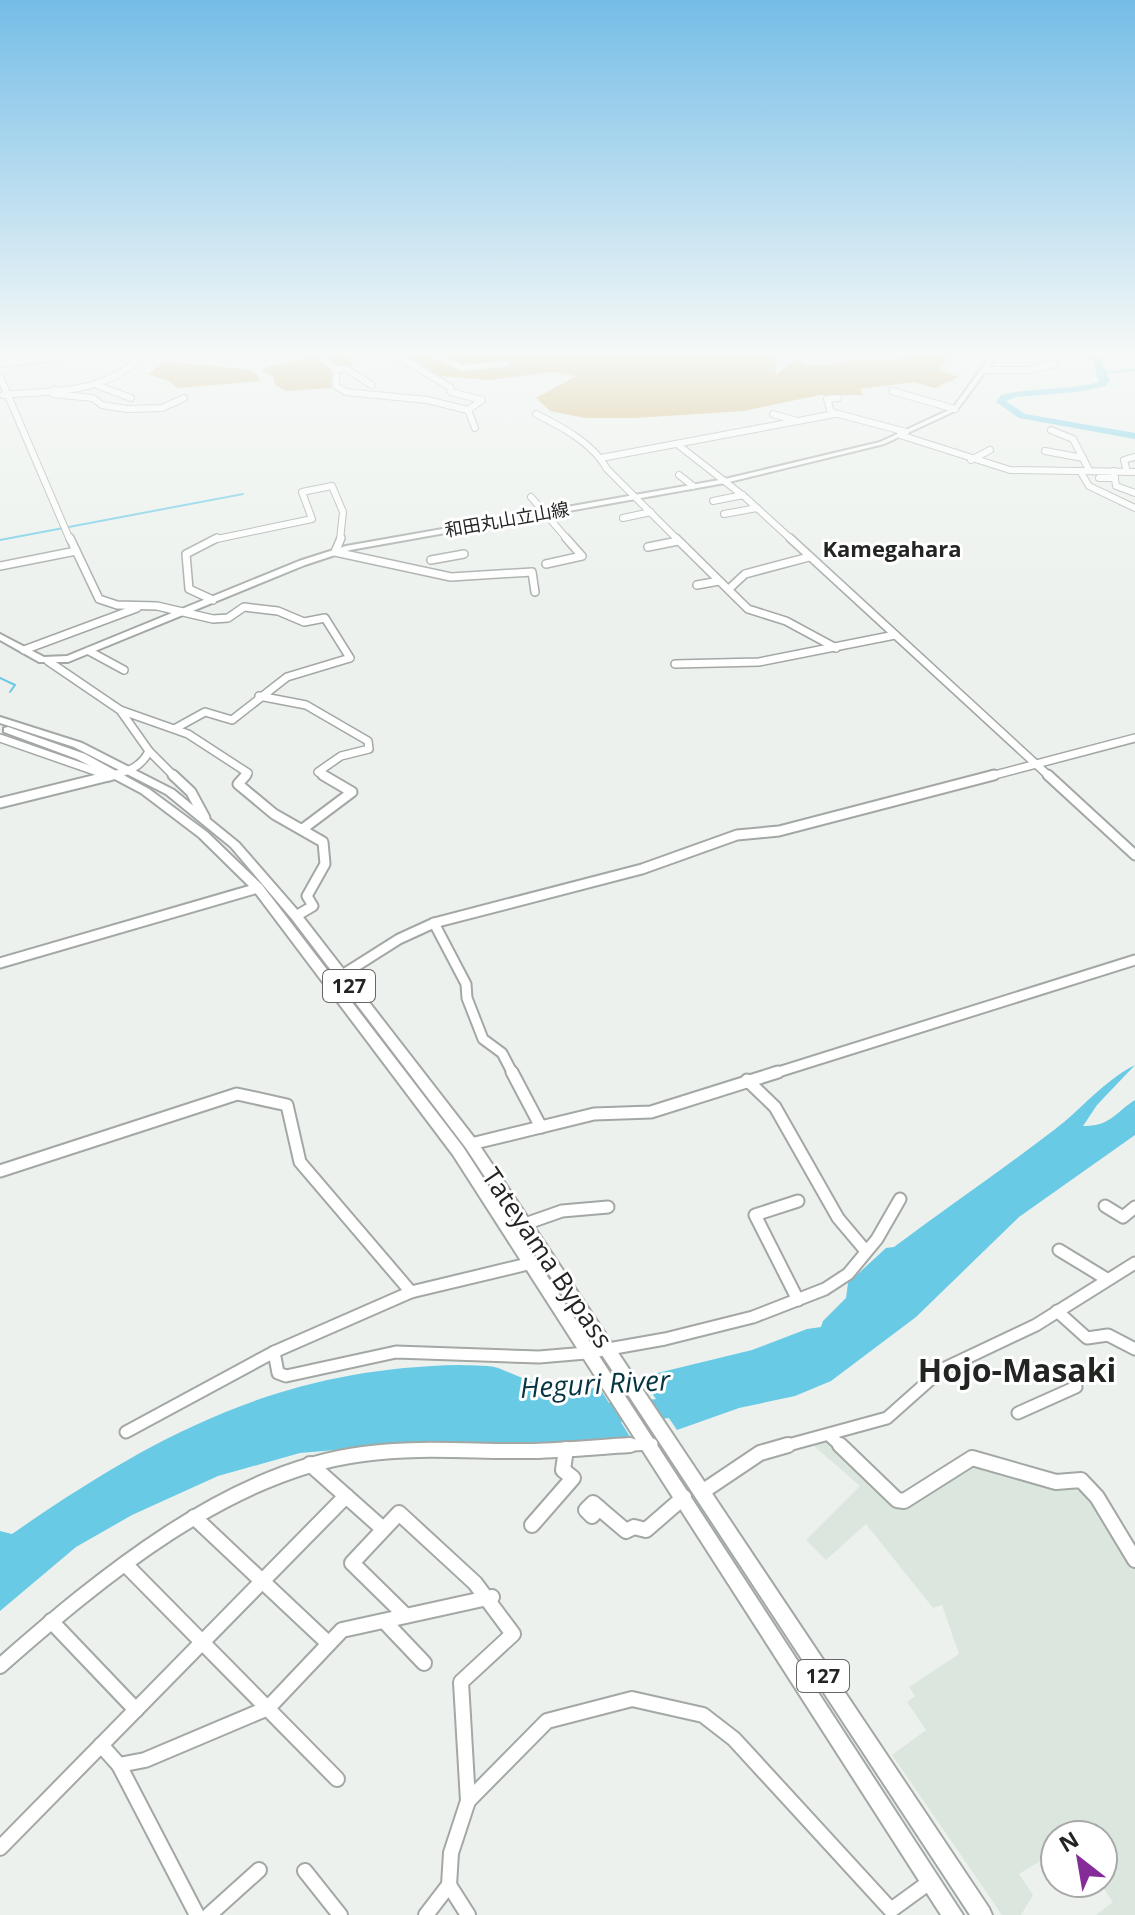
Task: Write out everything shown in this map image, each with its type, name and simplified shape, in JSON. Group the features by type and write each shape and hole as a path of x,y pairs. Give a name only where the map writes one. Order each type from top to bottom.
{"highway":[{"name":"Tateyama Bypass","path":"0,720 78,745 132,770 205,818 235,845 296,916 336,980 458,1151 590,1353 657,1440 982,1915"},
{"name":"Tateyama Bypass","path":"0,728 72,753 161,799 194,824 258,888 471,1144 609,1350 657,1440"},
{"name":"Tateyama Bypass","path":"693,1494 953,1915"}],"main road":[{"name":"和田丸山立山線","path":"48,661 68,659 335,552 725,481 887,439"},
{"path":"0,637 48,661"}],"street":[{"path":"24,439 99,599 213,619 228,618 244,607 278,611 304,622 325,618 332,624 349,661 298,672 273,684 246,713 232,720 205,712 176,728"},
{"path":"578,439 601,458 607,469 753,613 786,621 836,648"},
{"path":"601,458 701,439"},
{"path":"919,439 1010,470 1089,470 1114,474"},
{"path":"1073,439 1079,444 1089,470"},
{"path":"677,444 743,495 1135,855"},
{"path":"946,445 974,458"},
{"path":"974,458 990,450"},
{"path":"1045,451 1083,458"},
{"path":"1127,472 1124,460 1134,457"},
{"path":"1080,471 1089,486 1135,508"},
{"path":"1099,478 1135,472"},
{"path":"1114,474 1116,486 1135,493"},
{"path":"679,475 693,486"},
{"path":"213,600 189,589 186,554 203,543 312,519 302,492 332,486 343,508 342,542 335,552 451,577 532,572 535,592"},
{"path":"713,501 743,495"},
{"path":"531,497 582,556 546,564"},
{"path":"724,514 757,508"},
{"path":"623,518 651,512"},
{"path":"648,547 678,541"},
{"path":"0,566 76,551"},
{"path":"431,560 464,554"},
{"path":"730,588 745,574 809,557"},
{"path":"697,585 719,581"},
{"path":"24,650 139,606"},
{"path":"675,664 759,662 895,635"},
{"path":"89,651 124,670"},
{"path":"48,661 120,710 149,751 191,792 205,818"},
{"path":"259,696 306,705 368,741 369,749 341,756 318,772 352,792 304,828"},
{"path":"120,710 155,718 212,745 248,773 238,784 274,814 304,828 323,842 325,864 307,896 313,906 296,916"},
{"path":"0,738 113,775"},
{"path":"336,980 399,939 434,923 642,869 737,835 779,831 1135,738"},
{"path":"0,803 132,770 144,762 149,751"},
{"path":"0,963 258,888"},
{"path":"434,923 466,984 467,998 483,1039 502,1053 541,1127"},
{"path":"471,1144 594,1114 651,1112 1135,960"},
{"path":"747,1080 775,1107 838,1218 865,1250"},
{"path":"0,1171 237,1094 287,1105 294,1119 293,1148 300,1162 411,1292"},
{"path":"274,1352 278,1373 286,1376 408,1351 543,1356 590,1353 696,1332 798,1300 847,1275 886,1225 900,1199"},
{"path":"798,1201 755,1215 798,1300"},
{"path":"1105,1206 1123,1217 1135,1207"},
{"path":"525,1224 562,1211 608,1207"},
{"path":"1059,1250 1105,1278"},
{"path":"126,1432 274,1352 411,1292 532,1263"},
{"path":"599,1508 626,1531 634,1527 646,1530 693,1494 760,1453 887,1418 900,1410 918,1388 941,1370 1057,1311 1105,1278 1135,1263"},
{"path":"1057,1311 1087,1338 1108,1335 1135,1349"},
{"path":"1018,1413 1076,1387"},
{"path":"830,1436 897,1500 904,1501 972,1458 1056,1482 1081,1480 1097,1497 1135,1560"},
{"path":"0,1666 51,1621 194,1517 249,1488 310,1464 361,1454 426,1449 566,1449 657,1440"},
{"path":"532,1525 573,1478 563,1470 566,1449"},
{"path":"310,1464 382,1528"},
{"path":"0,1848 346,1496"},
{"path":"404,1614 352,1563 399,1513 492,1597 513,1634 461,1682 468,1801 451,1853 449,1885 426,1915"},
{"path":"194,1517 328,1643"},
{"path":"128,1567 337,1779"},
{"path":"119,1765 145,1760 268,1708 342,1630 492,1597"},
{"path":"51,1621 136,1710"},
{"path":"385,1622 424,1663"},
{"path":"468,1801 547,1721 632,1699 703,1715 734,1739 891,1910 931,1881"},
{"path":"101,1745 119,1765 197,1915"},
{"path":"209,1915 259,1870"},
{"path":"305,1871 340,1915"},
{"path":"449,1885 468,1915"}],"shaded area":[{"path":"839,1438 897,1496 965,1452 1055,1478 1078,1476 1135,1559 1135,1915 1096,1915 1113,1902 1111,1899 1119,1899 1119,1819 1039,1819 1039,1862 1019,1874 1033,1895 1021,1915 1002,1915 892,1755 926,1730 907,1702 915,1696 909,1687 959,1654 942,1605 933,1608 866,1524 826,1560 806,1540 860,1486 814,1446"}],"water":[{"path":"1135,1065 1097,1105 1083,1126 1107,1121 1135,1100 1135,1135 1019,1217 916,1317 831,1381 795,1396 739,1408 677,1430 641,1377 752,1350 807,1329 821,1327 823,1321 846,1298 848,1283 886,1248 894,1247 1015,1160 1112,1079"},
{"path":"460,1365 498,1368 559,1390 599,1387 632,1440 524,1447 397,1445 300,1453 218,1476 132,1515 76,1547 0,1611 0,1531 12,1534 117,1466 170,1437 222,1413 277,1393 395,1369"}],"waterway":[{"path":"0,540 243,494"},
{"path":"0,678 15,685 10,692"},
{"name":"Heguri River","path":"595,1414 683,1407"}],"district":[{"name":"Kamegahara","path":"892,549"},
{"name":"Hojo-Masaki","path":"1017,1371"}]}
